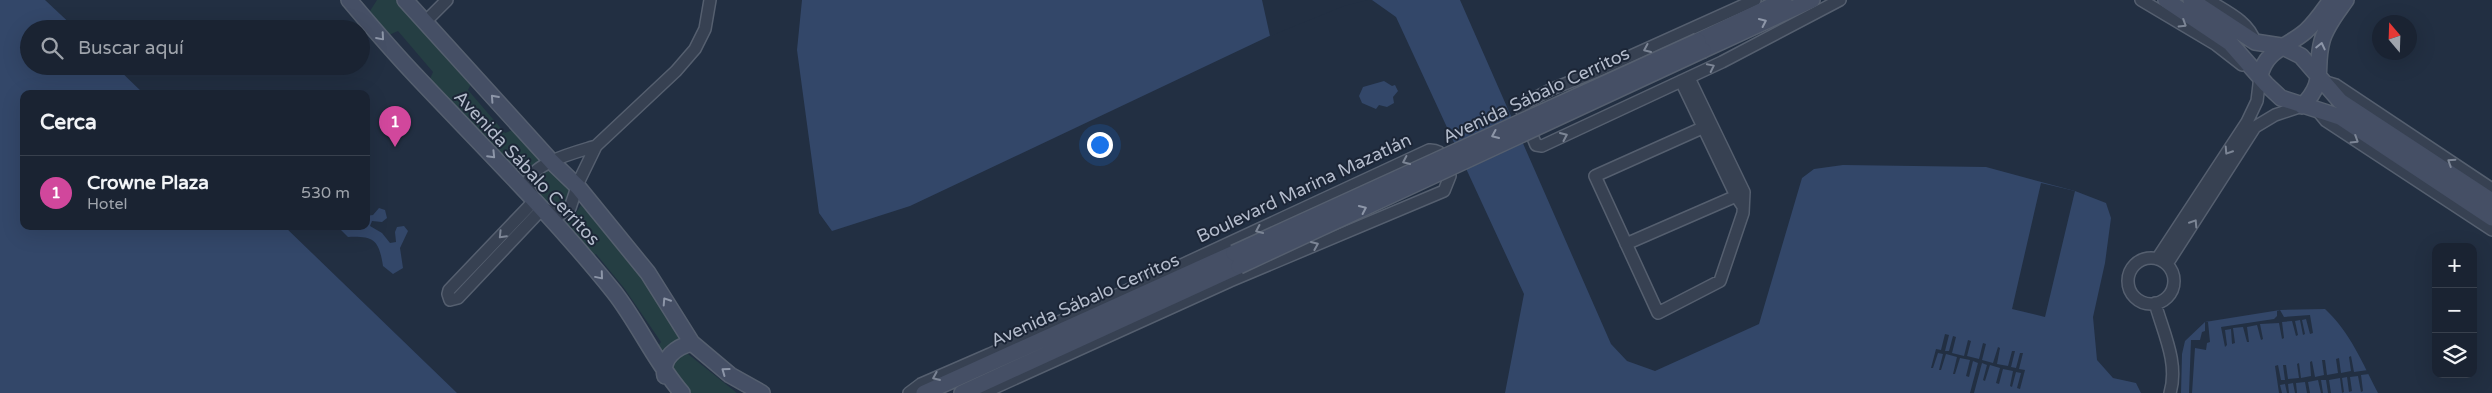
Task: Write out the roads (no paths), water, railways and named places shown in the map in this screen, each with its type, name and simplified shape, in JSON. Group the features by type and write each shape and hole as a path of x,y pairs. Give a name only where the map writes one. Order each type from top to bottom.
{"main road":[{"name":"Avenida Sábalo Cerritos","path":"405,0 552,162 578,187 648,273 692,343 730,375 762,393"},
{"path":"1701,46 1784,0"},
{"path":"1701,46 1812,0"},
{"path":"2166,0 2230,43 2281,98 2340,117 2492,218"},
{"path":"2191,0 2255,42 2281,46 2301,56 2323,79 2340,101 2350,109 2492,201"},
{"path":"2257,72 2267,58 2281,46 2307,30 2320,17 2330,0"},
{"path":"2309,108 2312,94 2323,79 2319,56 2322,40 2346,0"},
{"name":"Avenida Sábalo Cerritos","path":"352,1 368,20"},
{"name":"Avenida Sábalo Cerritos","path":"370,22 415,75 539,204 615,293 638,325 664,371 682,393"},
{"name":"Avenida Sábalo Cerritos","path":"962,393 1137,318 1237,260 1701,46"},
{"name":"Avenida Sábalo Cerritos","path":"924,393 1124,297 1237,260"},
{"path":"664,371 669,357 675,350 692,343"},
{"name":"Avenida Sábalo Cerritos","path":"664,371 669,393"}],"street":[{"path":"425,22 447,0"},
{"path":"596,146 552,162 534,172 527,184 539,204 555,214 566,212 572,205 596,146 690,56 705,28 710,0"},
{"path":"1755,0 1600,70 1552,89 1528,102 1522,112 1536,145 1542,146 1685,80 1840,0"},
{"path":"2141,0 2215,44 2245,67 2257,72 2257,101 2251,124 2162,261"},
{"path":"2208,0 2252,31 2255,42"},
{"path":"2323,79 2336,85 2492,189"},
{"path":"1685,80 1707,126 1741,198 1743,213 1720,280 1658,313 1595,176 1707,126"},
{"path":"2251,124 2275,115 2309,108 2492,230"},
{"name":"Boulevard Marina Mazatlán","path":"909,393 921,384 1124,297 1429,150 1435,150 1443,156 1450,176 1444,191 1137,318 983,393"},
{"path":"1626,244 1741,198"},
{"path":"539,204 458,298 452,301 449,298 449,290 539,204"},
{"path":"2143,260 2162,261 2174,275 2173,287 2166,298 2155,303 2137,299 2129,283 2132,269 2136,263 2143,260"},
{"path":"2155,303 2173,365 2173,382 2170,393"}],"water":[{"path":"0,0 45,0 66,20 20,20 20,75 124,75 140,90 20,90 20,230 288,230 457,393 0,393"},
{"path":"802,0 1365,0 1343,4 1297,23 910,206 832,231 819,213 797,50"},
{"path":"1372,0 1460,0 1611,344 1627,361 1655,371 1759,324 1802,178 1814,169 1843,165 1986,167 2075,191 2106,203 2111,218 2105,263 2093,317 2097,360 2113,378 2136,383 2141,393 1505,393 1524,294 1396,17"},
{"path":"1384,81 1392,86 1395,85 1398,91 1393,97 1394,103 1387,107 1379,105 1376,109 1362,103 1359,96 1363,87"},
{"path":"379,208 385,210 387,218 382,222 372,221 370,226 370,215 373,215"},
{"path":"370,226 382,233 390,243 396,242 395,232 397,227 404,226 408,231 400,248 403,268 393,274 383,266 379,250 374,241 364,237 348,237 341,230 370,230"},
{"path":"2325,309 2349,338 2378,393 2181,393 2182,354 2185,341 2205,322 2280,310"}],"place":[{"name":"Crowne Plaza","path":"395,147"}]}
